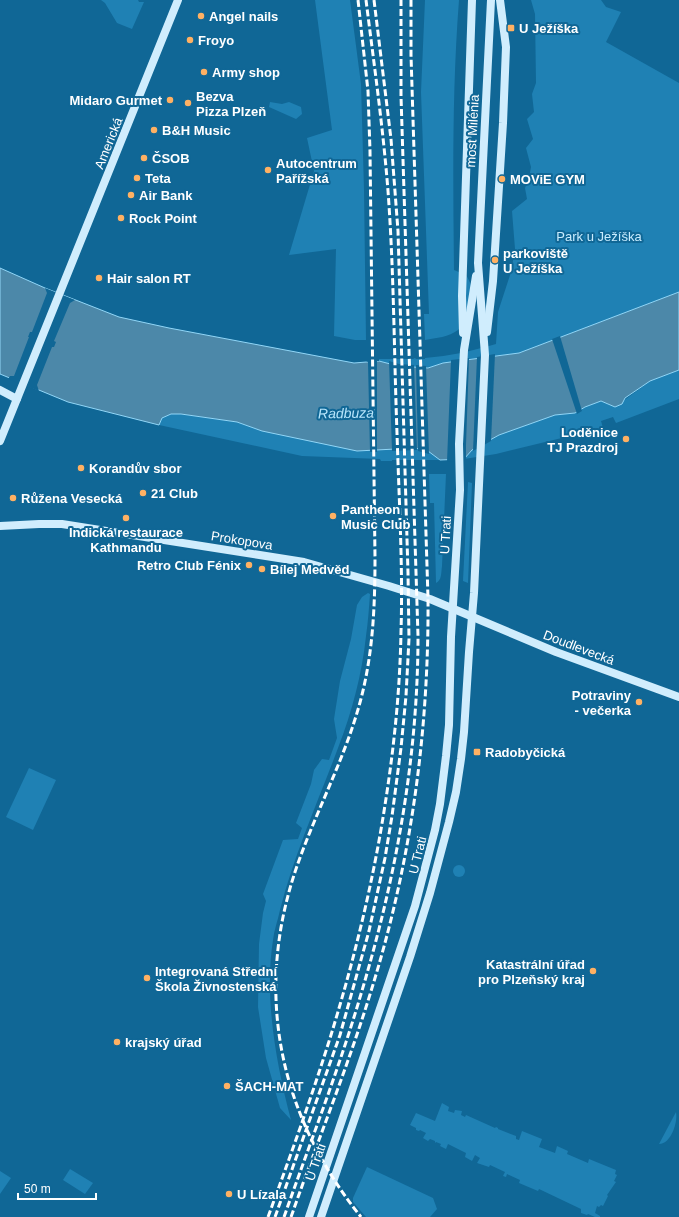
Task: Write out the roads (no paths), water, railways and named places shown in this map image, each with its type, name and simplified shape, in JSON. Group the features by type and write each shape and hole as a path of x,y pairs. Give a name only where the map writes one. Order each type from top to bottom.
{"main road":[{"name":"Americká","path":"17,399 178,0"},
{"path":"464,350 462,296 472,0"},
{"name":"most Milénia","path":"460,482 459,444 464,350 478,263 491,0"},
{"path":"485,355 493,281 503,123 506,47 500,0"},
{"name":"most Milénia","path":"478,263 485,355 479,483"},
{"path":"0,390 17,399 0,441"},
{"name":"U Trati","path":"309,1217 415,906 435,830 446,756 460,482"},
{"name":"U Trati","path":"321,1217 410,957 430,893 456,792 464,732 479,483"},
{"name":"Prokopova","path":"0,526 62,524 304,562 430,599 472,617"},
{"name":"Doudlevecká","path":"472,617 566,656 679,697"}],"water":[{"name":"Radbuza","path":"0,268 45,288 119,317 354,363 379,361 398,366 428,368 443,363 519,353 679,292 679,370 650,381 625,398 622,404 615,407 601,401 585,407 575,413 555,415 499,435 472,450 464,459 440,460 428,451 415,448 357,451 262,431 237,422 181,414 171,414 162,418 159,425 68,402 0,374"}],"railway":[{"path":"358,0 368,91 370,151 375,557 372,632 364,688 359,706 337,769 295,872 283,918 277,964 277,1009 282,1053 294,1096 311,1138 333,1178 361,1217"},
{"path":"268,1217 324,1058 355,950 369,892 385,805 398,697 402,582 392,252 384,143 366,0"},
{"path":"275,1217 340,1035 369,931 385,858 392,816 406,696 409,639 408,573 398,231 391,139 374,0"},
{"path":"284,1217 343,1050 361,994 385,906 403,816 414,727 418,636 401,96 401,0"},
{"path":"291,1217 356,1038 388,932 408,838 416,790 421,742 428,646 428,598 411,55 411,0"}],"place":[{"name":"Angel nails","path":"201,16"},
{"name":"U Ježíška","path":"511,28"},
{"name":"Froyo","path":"190,40"},
{"name":"Army shop","path":"204,72"},
{"name":"Midaro Gurmet","path":"170,100"},
{"name":"Bezva Pizza Plzeň","path":"188,103"},
{"name":"B&H Music","path":"154,130"},
{"name":"ČSOB","path":"144,158"},
{"name":"Autocentrum Pařížská","path":"268,170"},
{"name":"Teta","path":"137,178"},
{"name":"MOViE GYM","path":"502,179"},
{"name":"Air Bank","path":"131,195"},
{"name":"Rock Point","path":"121,218"},
{"name":"parkoviště U Ježíška","path":"495,260"},
{"name":"Hair salon RT","path":"99,278"},
{"name":"Loděnice TJ Prazdroj","path":"626,439"},
{"name":"Korandův sbor","path":"81,468"},
{"name":"21 Club","path":"143,493"},
{"name":"Růžena Vesecká","path":"13,498"},
{"name":"Pantheon Music Club","path":"333,516"},
{"name":"Indická restaurace Kathmandu","path":"126,518"},
{"name":"Retro Club Fénix","path":"249,565"},
{"name":"Bílej Medvěd","path":"262,569"},
{"name":"Potraviny - večerka","path":"639,702"},
{"name":"Radobyčická","path":"477,752"},
{"name":"Katastrální úřad pro Plzeňský kraj","path":"593,971"},
{"name":"Integrovaná Střední Škola Živnostenská","path":"147,978"},
{"name":"krajský úřad","path":"117,1042"},
{"name":"ŠACH-MAT","path":"227,1086"},
{"name":"U Lízala","path":"229,1194"}],"park label":[{"name":"Park u Ježíška","path":"599,236"}]}
